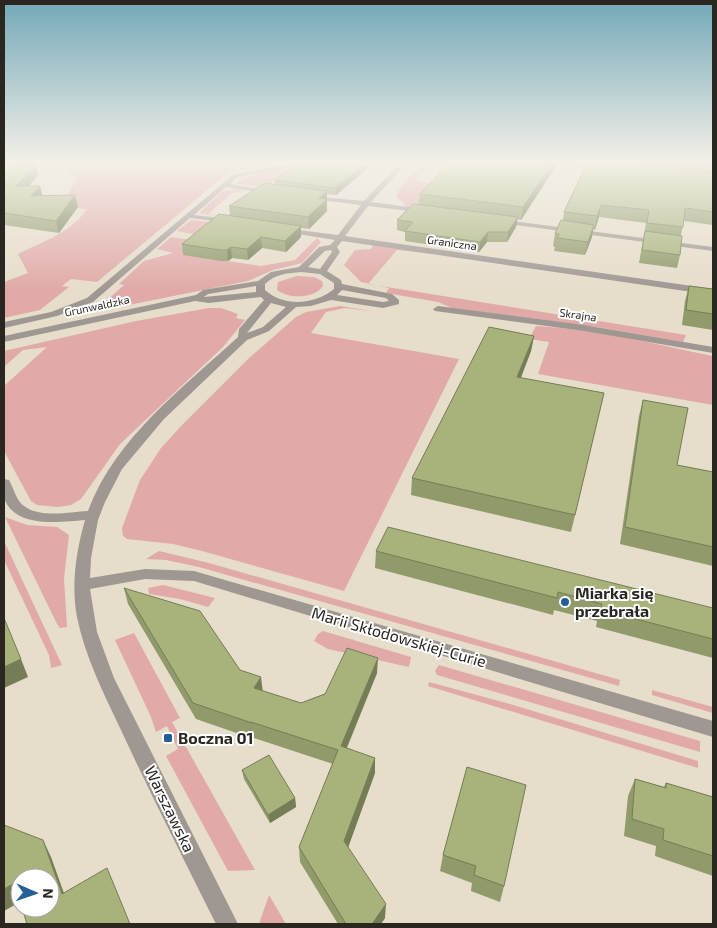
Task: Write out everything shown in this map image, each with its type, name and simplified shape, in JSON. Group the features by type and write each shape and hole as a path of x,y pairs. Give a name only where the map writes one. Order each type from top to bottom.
{"street":[{"path":"4,325 54,314 81,304 98,294 202,204"},
{"path":"300,269 322,249 333,247 366,204"},
{"path":"368,204 434,213"},
{"path":"188,216 240,223"},
{"path":"491,220 713,249"},
{"name":"Graniczna","path":"278,229 713,292"},
{"path":"322,272 336,252 333,247"},
{"path":"300,269 322,272 335,278 339,286"},
{"name":"Grunwaldzka","path":"4,339 195,298 206,292 261,283 273,274 300,269"},
{"path":"261,283 259,287 266,296 242,331 243,338 266,329 294,304"},
{"path":"330,297 383,304 396,302 389,296 339,286"},
{"path":"330,297 339,286"},
{"name":"Grunwaldzka","path":"195,298 209,300 266,296 294,304 318,302 330,297"},
{"name":"Skrajna","path":"438,309 584,328 713,350"},
{"name":"Warszawska","path":"227,924 113,694 90,636 85,615 82,561 94,515 108,483 134,445 243,338"},
{"path":"4,483 14,505 25,514 39,516 94,515"},
{"name":"Marii Skłodowskiej-Curie","path":"82,585 145,574 194,576 713,730"}],"shaded area":[{"path":"67,204 190,204 97,282 71,279 62,286 69,287 40,310 4,318 4,282 28,273 18,254 65,230 81,217 87,209 67,207"},
{"path":"208,204 219,204 208,214 248,222 199,213"},
{"path":"405,204 428,204 415,208 403,206"},
{"path":"191,220 219,223 202,236 177,231"},
{"path":"171,237 192,240 195,243 182,254 261,266 295,260 317,238 321,242 302,263 273,270 248,281 94,312 124,285 119,284 144,261 173,253 157,249"},
{"path":"373,245 433,254 397,250 368,284 361,282 344,265 355,250 371,249"},
{"path":"297,276 314,277 322,281 323,286 314,293 301,296 288,295 277,290 278,282"},
{"path":"377,285 686,335 683,342 597,327 452,308 438,302 386,293 389,288"},
{"path":"340,306 371,311 345,308 326,312 311,333 459,359 344,591 202,551 173,544 127,539 123,536 122,528 140,480 161,448 182,425 249,358 296,317 306,312"},
{"path":"209,308 221,308 238,314 236,318 245,320 223,347 120,444 81,499 71,505 58,507 37,505 31,501 4,451 4,386 47,347 23,350 4,367 4,351 136,321"},
{"path":"536,326 581,330 713,356 713,405 538,374 549,342 529,339"},
{"path":"5,517 27,525 57,527 69,535 64,578 67,627 60,628 57,624"},
{"path":"4,541 62,665 51,668 49,655 4,560"},
{"path":"159,551 209,563 620,680 619,686 199,567 166,560 146,559"},
{"path":"163,585 215,598 208,607 180,599 149,594 148,588"},
{"path":"323,631 411,657 409,667 328,649 314,641 318,634"},
{"path":"134,633 180,718 172,722 255,870 228,871 166,756 178,749 167,726 156,732 151,717 115,640"},
{"path":"439,665 700,741 700,752 437,675 435,671"},
{"path":"429,682 510,704 698,761 698,768 428,686"},
{"path":"652,690 713,707 713,713 652,695"},
{"path":"269,895 286,924 259,924"}],"building":[{"path":"4,204 68,204 56,221 4,213"},
{"path":"232,204 321,204 308,217 229,206"},
{"path":"413,204 518,217 508,232 488,232 480,242 405,231 413,222 397,220"},
{"path":"502,204 525,204 523,207"},
{"path":"568,204 713,204 713,212 685,208 683,227 647,223 649,210 601,205 597,216 564,212"},
{"path":"219,214 301,226 285,241 261,237 247,249 231,247 227,250 220,250 182,244"},
{"path":"561,220 594,225 588,242 557,238 559,234 555,233"},
{"path":"645,231 682,236 680,255 642,250"},
{"path":"689,286 713,289 713,314 686,310"},
{"path":"489,327 534,336 517,377 604,393 575,515 412,478"},
{"path":"643,400 688,408 677,465 713,472 713,547 625,527"},
{"path":"388,527 713,608 713,639 601,610 602,604 558,592 557,598 376,551"},
{"path":"124,588 200,611 240,670 261,677 254,688 301,703 325,694 347,648 378,658 341,746 375,758 344,841 386,904 372,924 346,924 299,847 338,750 193,703"},
{"path":"4,618 21,659 4,667"},
{"path":"269,755 295,798 268,815 242,770"},
{"path":"467,767 526,785 504,886 474,875 476,866 443,855"},
{"path":"635,779 666,788 666,783 713,797 713,856 663,840 664,829 632,819"},
{"path":"4,825 43,840 53,868 10,868 10,886 4,889"},
{"path":"107,868 130,924 27,924 25,918 60,918 60,888 62,894"}],"place":[{"name":"Miarka się przebrała","path":"565,602"},
{"name":"Boczna 01","path":"168,738"}]}
